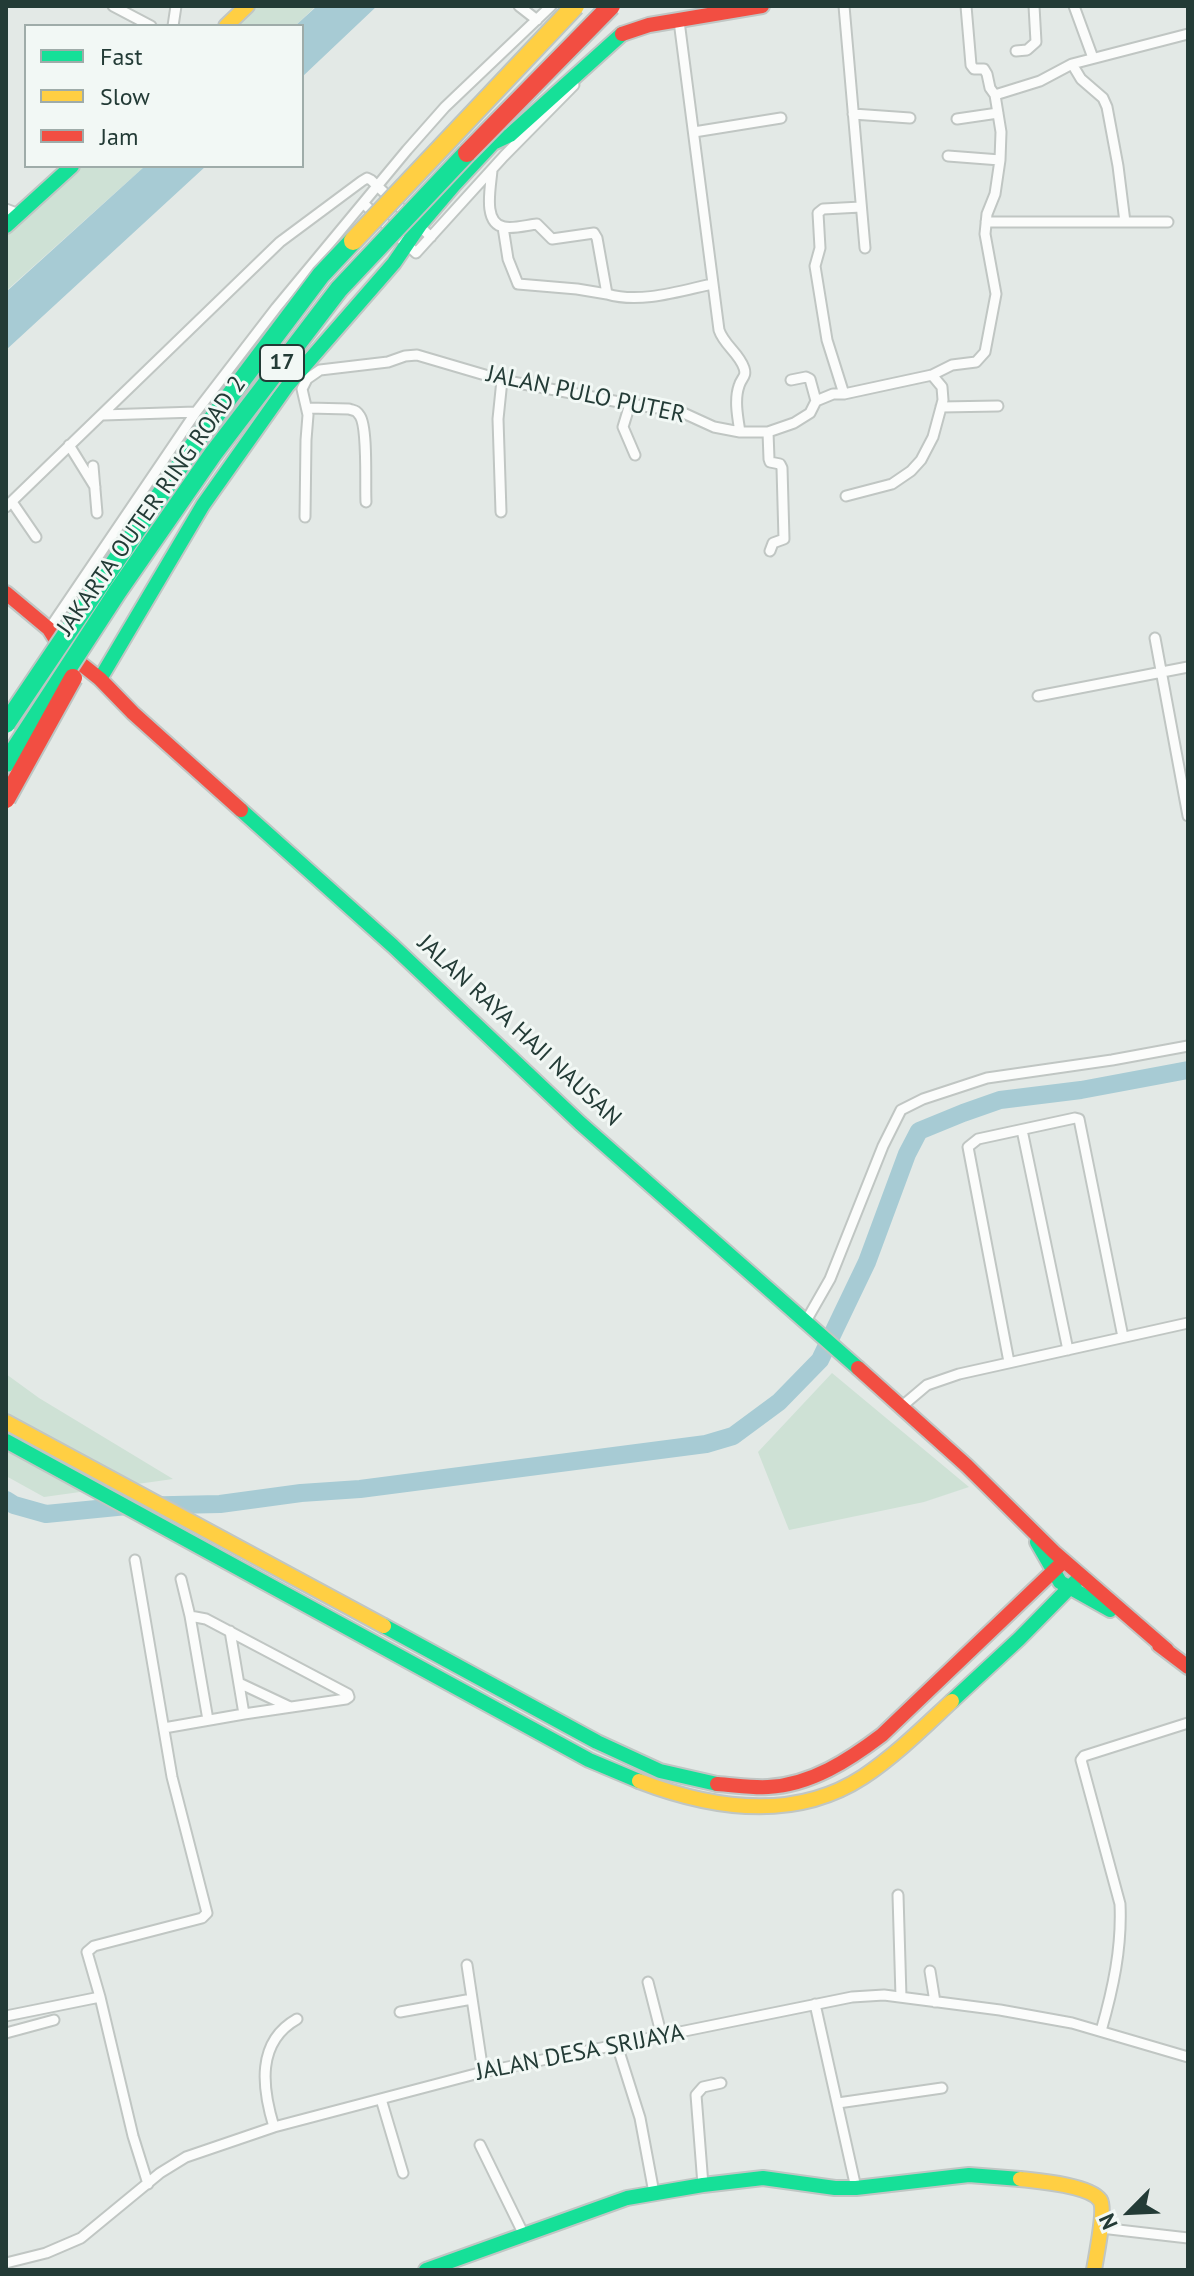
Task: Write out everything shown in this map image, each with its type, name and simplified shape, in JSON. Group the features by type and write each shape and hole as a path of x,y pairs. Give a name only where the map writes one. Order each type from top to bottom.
{"main road":[{"path":"228,24 247,6"},
{"name":"JAKARTA OUTER RING ROAD 2","path":"6,724 202,433 321,275 575,6"},
{"name":"JAKARTA OUTER RING ROAD 2","path":"6,763 118,591 213,454 339,289 611,6"},
{"path":"100,679 203,505 407,246 425,231 454,185 493,143 510,135 619,35 649,25 762,6"},
{"path":"10,216 70,168"},
{"path":"6,799 54,715 118,591"},
{"name":"JALAN RAYA HAJI NAUSAN","path":"6,593 49,629 61,648 100,679 133,713 393,946 580,1123 967,1466 1074,1582 1188,1667"},
{"path":"6,1414 69,1455"},
{"path":"6,1422 69,1455 399,1646 589,1760 630,1778 702,1801 766,1807 812,1799 848,1786 879,1765 961,1692 1074,1582"},
{"path":"6,1441 399,1646 660,1771 707,1783 769,1787 807,1779 843,1764 868,1746 1059,1567"},
{"path":"426,2270 601,2206 654,2193 763,2178 856,2188 969,2175 1073,2186 1099,2198 1102,2203 1101,2228 1094,2270"}],"street":[{"path":"113,6 147,24"},
{"path":"519,6 537,20"},
{"path":"49,629 196,412 276,308 445,107 551,6"},
{"path":"844,6 865,248"},
{"path":"966,6 971,65 974,69 986,71 995,95 1001,132 995,194 986,222 1168,222"},
{"path":"1016,51 1027,50 1036,42 1034,6"},
{"path":"1074,6 1093,58"},
{"path":"679,21 719,330 745,371 738,386 737,398 740,432"},
{"path":"995,95 1040,81 1072,64 1188,34"},
{"path":"36,537 9,504 280,242 367,178 425,231 492,170 619,35"},
{"path":"1072,64 1085,83 1103,98 1107,107 1125,222"},
{"path":"957,119 998,113"},
{"path":"853,114 910,118"},
{"path":"694,132 781,118"},
{"path":"948,156 1000,160"},
{"path":"492,170 490,215 495,222 503,227 537,224 552,239 594,233 607,294"},
{"path":"363,203 407,246"},
{"path":"844,394 827,340 815,266 820,248 818,213 823,209 861,207"},
{"name":"JALAN PULO PUTER","path":"295,388 320,370 388,362 417,355 502,380 679,411 714,427 740,432 768,432 804,418 816,401 833,394 932,375 952,365 976,362 981,358 985,352 996,294 986,248 986,222"},
{"path":"503,227 508,259 518,284 577,289 619,298 712,284"},
{"path":"846,496 892,484 911,471 929,446 944,395 942,387 932,375"},
{"path":"791,380 810,379 816,401"},
{"path":"501,512 498,419 502,380"},
{"path":"295,388 308,408 305,517"},
{"path":"630,404 623,427 635,455"},
{"path":"941,407 998,406"},
{"path":"308,408 341,408 359,414 363,425 366,502"},
{"path":"103,415 196,412"},
{"path":"768,432 770,462 780,464 782,468 784,539 773,543 770,551"},
{"path":"69,445 95,487"},
{"path":"93,466 97,513"},
{"path":"1155,638 1188,816"},
{"path":"1038,696 1188,667"},
{"path":"809,1323 901,1110 923,1099 987,1078 1188,1046"},
{"path":"1009,1362 968,1147 978,1139 1079,1119 1123,1337"},
{"path":"1022,1130 1068,1350"},
{"path":"901,1407 918,1391 938,1380 1188,1323"},
{"path":"135,1560 172,1777 207,1913 202,1918 89,1948 87,1954 148,2184"},
{"path":"181,1579 208,1720"},
{"path":"164,1728 346,1699 349,1695 206,1619 190,1616"},
{"path":"230,1631 244,1714"},
{"path":"239,1683 290,1707"},
{"path":"1101,2031 1118,1956 1120,1904 1080,1761 1084,1756 1188,1723"},
{"path":"898,1895 901,1997"},
{"path":"467,1965 483,2072"},
{"path":"930,1971 935,2002"},
{"path":"648,1982 662,2037"},
{"name":"JALAN DESA SRIJAYA","path":"6,2263 46,2253 81,2238 174,2163 274,2127 483,2072 815,2004 869,1995 1000,2010 1072,2023 1188,2057"},
{"path":"6,2016 100,1997"},
{"path":"400,2012 472,1999"},
{"path":"815,2004 856,2188"},
{"path":"274,2127 266,2099 267,2058 276,2036 297,2019"},
{"path":"6,2033 54,2020"},
{"path":"617,2045 640,2118 654,2193"},
{"path":"703,2185 696,2095 703,2087 721,2083"},
{"path":"838,2103 942,2088"},
{"path":"381,2099 403,2173"},
{"path":"480,2145 524,2235"},
{"path":"1101,2228 1188,2238"}],"green space":[{"path":"247,6 316,6 297,24 227,24"},
{"path":"70,168 143,168 6,291 6,226"},
{"path":"832,1373 969,1487 924,1502 789,1530 758,1452"},
{"path":"6,1374 39,1398 173,1479 44,1497 6,1476"}],"water":[{"path":"317,6 377,6 304,75 304,24 297,24"},
{"path":"143,168 204,168 6,350 6,292"}],"waterway":[{"path":"6,1500 46,1514 127,1506 220,1504 706,1444 733,1436 779,1402 820,1360 867,1262 907,1154 919,1131 1000,1100 1081,1090 1188,1070"}],"traffic: fast":[{"path":"100,679 203,505 287,386 394,263 420,225 493,143 510,135 622,34"},
{"path":"6,763 118,591 213,454 339,289 467,153"},
{"path":"6,226 70,168"},
{"path":"6,724 202,433 321,275 353,241"},
{"path":"241,810 393,946 580,1123 858,1368"},
{"path":"6,1441 589,1760 639,1781"},
{"path":"1037,1542 1060,1582 1110,1610"},
{"path":"952,1701 1081,1576"},
{"path":"384,1626 597,1742 660,1771 717,1784"},
{"path":"426,2270 627,2198 703,2185 763,2178 856,2188 969,2175 1020,2179"}],"traffic: slow":[{"path":"228,24 247,6"},
{"path":"353,241 575,6"},
{"path":"6,1422 384,1626"},
{"path":"639,1781 695,1799 724,1804 781,1805 809,1801 863,1777 952,1701"},
{"path":"1020,2179 1075,2187 1100,2200 1101,2223 1094,2270"}],"traffic: jam":[{"path":"467,153 611,6"},
{"path":"622,34 649,25 762,6"},
{"path":"6,593 49,629 61,648 100,679 133,713 241,810"},
{"path":"6,799 73,678"},
{"path":"858,1368 967,1466 1054,1552 1167,1650"},
{"path":"717,1784 768,1787 799,1782 829,1770 856,1753 882,1735 1064,1561"},
{"path":"1159,1645 1188,1667"}]}
